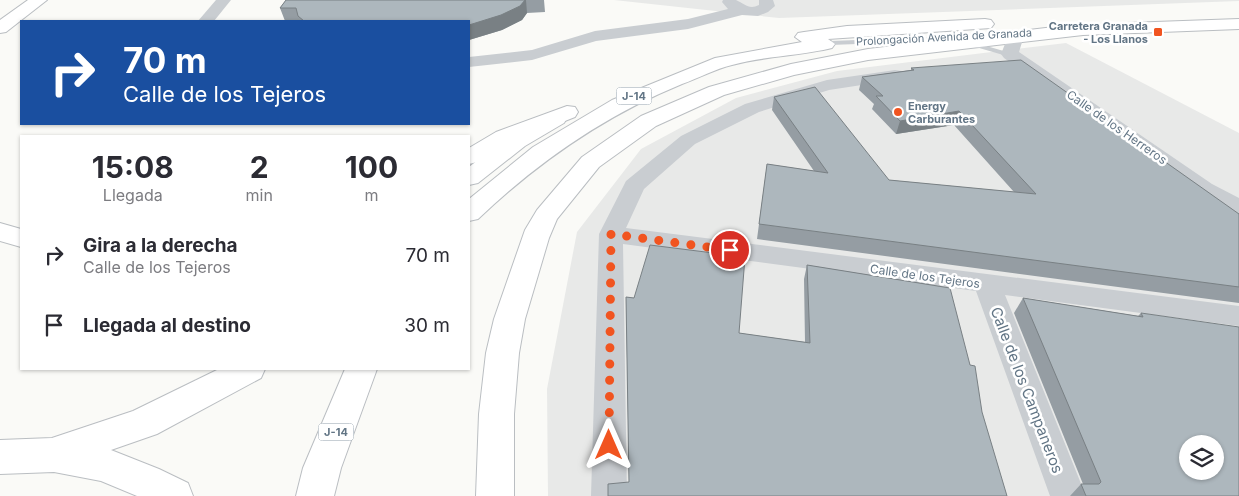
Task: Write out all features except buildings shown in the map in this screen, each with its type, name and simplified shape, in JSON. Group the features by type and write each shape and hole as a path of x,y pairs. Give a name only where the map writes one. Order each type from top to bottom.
{"main road":[{"path":"0,28 39,0"},
{"path":"25,20 53,0"},
{"name":"Prolongación Avenida de Granada","path":"838,37 1239,14"},
{"path":"0,41 20,24"},
{"name":"Prolongación Avenida de Granada","path":"838,37 914,37 1239,24"},
{"path":"495,496 496,421 506,333 530,254 546,216 581,171 616,142 656,118 702,98 780,71 862,56 969,44 1016,52 1088,29"},
{"path":"470,156 504,137 657,71 727,50 775,40 838,37"},
{"name":"J-14","path":"470,212 513,173 554,141 583,123 642,92 727,60 838,37"},
{"path":"470,177 517,142 582,104"},
{"path":"0,232 20,238"},
{"path":"52,455 144,423 247,370"},
{"name":"J-14","path":"315,496 322,468 361,370"},
{"path":"0,458 52,455 80,459 111,467 174,496"}],"street":[{"path":"207,20 224,0"},
{"path":"727,0 741,10"},
{"path":"470,62 537,54 565,48 593,37 692,22 729,15 741,10 760,11 767,6 766,0"},
{"path":"977,66 1016,52"},
{"name":"Calle de los Herreros","path":"1016,52 1204,188 1239,208"},
{"path":"609,496 611,234 634,186 688,140 752,108 826,85 920,71"},
{"name":"Calle de los Tejeros","path":"611,234 1239,316"},
{"name":"Calle de los Campaneros","path":"987,284 1068,496"}],"lane":[{"path":"838,37 939,39 969,44"}],"shaded area":[{"path":"614,0 1239,0 1239,1 779,18"},
{"path":"1066,43 1239,133 1239,496 548,496 547,389 577,232 641,149 736,98 837,71"}],"place":[{"name":"Carretera Granada - Los Llanos","path":"1158,32"},
{"name":"Energy Carburantes","path":"898,112"}],"route":[{"path":"609,445 611,234 730,250"}]}
